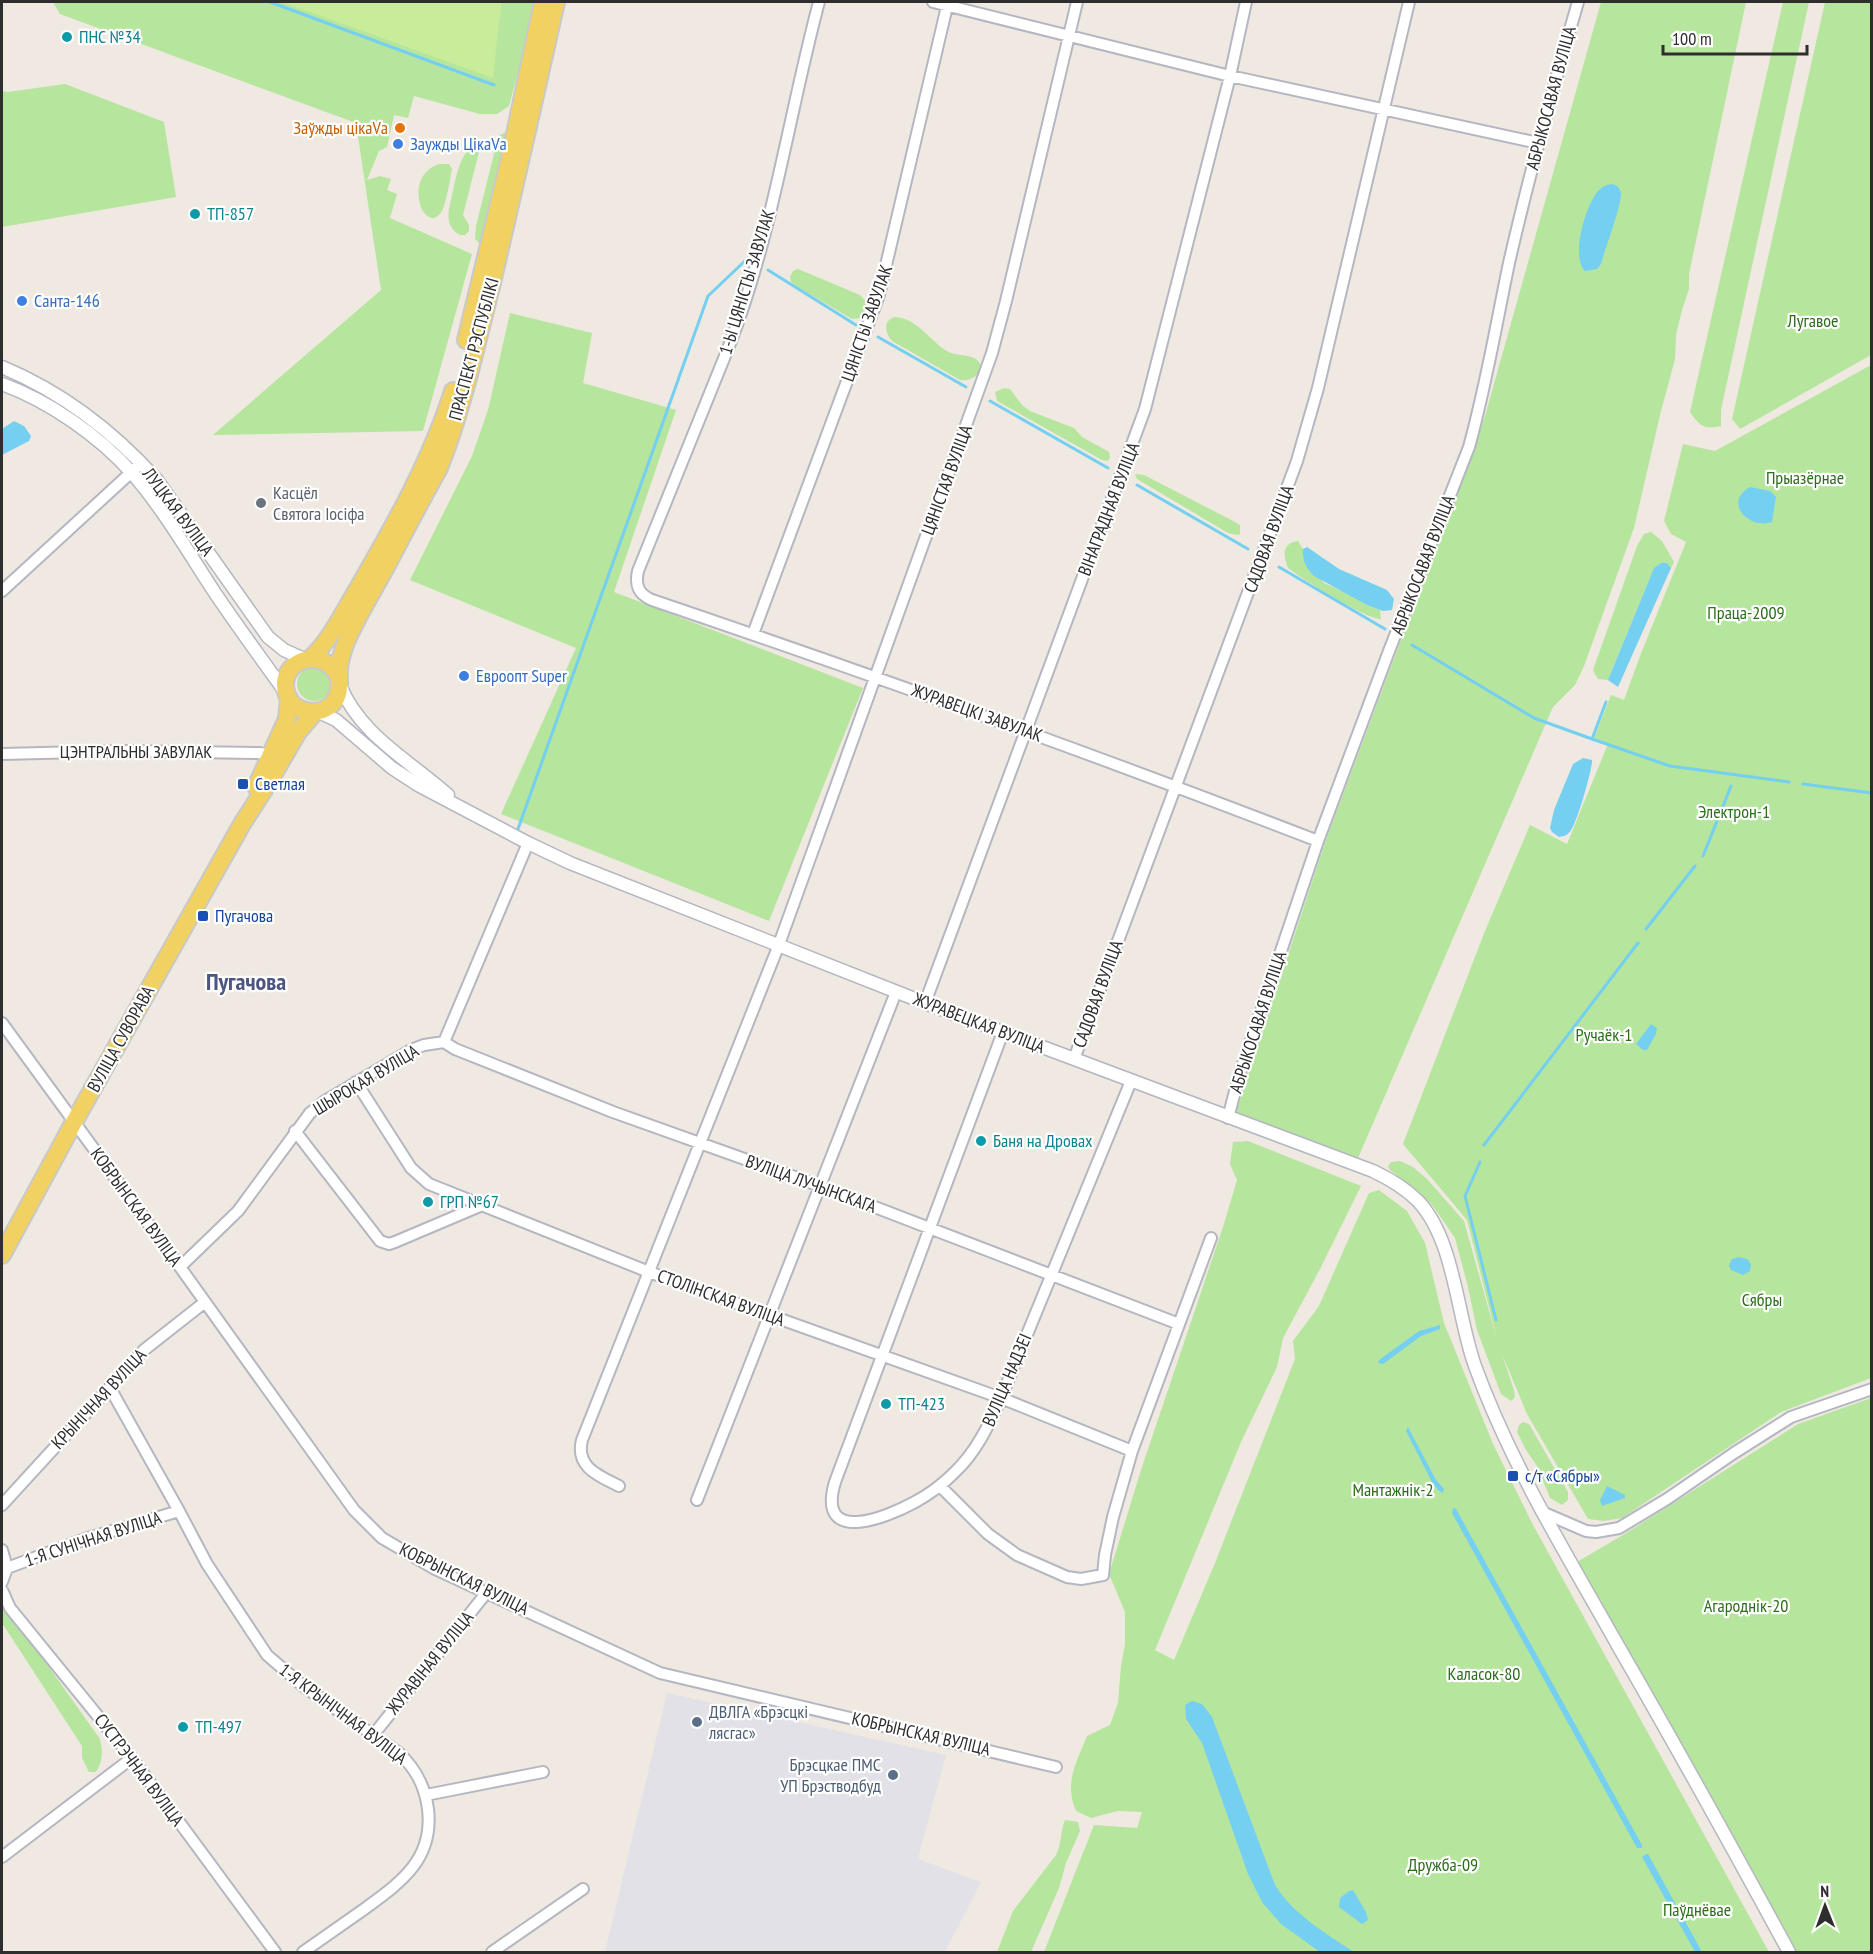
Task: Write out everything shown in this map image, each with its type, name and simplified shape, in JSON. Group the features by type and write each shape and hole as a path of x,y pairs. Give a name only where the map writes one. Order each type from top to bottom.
{"main road":[{"name":"ПРАСПЕКТ РЭСПУБЛІКІ","path":"288,696 287,677 296,663 308,659 325,644 373,562 428,459 446,415 456,383 509,162 543,2"},
{"name":"ПРАСПЕКТ РЭСПУБЛІКІ","path":"316,712 327,708 339,694 343,651 358,616 439,468 456,421 521,164 556,2"},
{"path":"308,659 328,663 339,681"},
{"path":"288,696 299,709 316,712"},
{"name":"ВУЛІЦА СУВОРАВА","path":"242,825 287,719 288,696"},
{"name":"ВУЛІЦА СУВОРАВА","path":"2,1255 74,1122 242,825 298,732 316,712"}],"street":[{"name":"1-Ы ЦЯНІСТЫ ЗАВУЛАК","path":"637,587 638,571 741,315 773,197 819,2"},
{"path":"933,2 947,3 1068,37 1230,76 1538,143"},
{"name":"ЦЯНІСТАЯ ВУЛІЦА","path":"619,1486 590,1470 583,1461 581,1445 778,946 997,336 1077,2"},
{"name":"ВІНАГРАДНАЯ ВУЛІЦА","path":"925,1003 1145,409 1230,76 1246,2"},
{"name":"САДОВАЯ ВУЛІЦА","path":"1074,1059 1297,461 1318,388 1409,2"},
{"name":"АБРЫКОСАВАЯ ВУЛІЦА","path":"1228,1118 1236,1086 1318,841 1469,447 1479,413 1509,265 1538,143 1578,2"},
{"name":"ЦЯНІСТЫ ЗАВУЛАК","path":"753,634 879,295 947,3"},
{"name":"ЛУЦКАЯ ВУЛІЦА","path":"2,367 43,386 76,406 142,463 157,480 268,636 284,650 308,659"},
{"name":"ЛУЦКАЯ ВУЛІЦА","path":"2,384 65,416 131,473 176,532 288,696"},
{"path":"2,591 142,463"},
{"name":"ЖУРАВЕЦКІ ЗАВУЛАК","path":"637,587 643,595 652,600 1026,731 1318,841"},
{"name":"ЖУРАВЕЦКАЯ ВУЛІЦА","path":"339,681 352,710 365,725 462,808"},
{"name":"ЖУРАВЕЦКАЯ ВУЛІЦА","path":"316,712 344,726 392,768 418,785 528,843 594,873 1131,1082 1373,1171 1393,1181 1418,1200 1433,1221 1452,1276 1476,1367 1499,1426 1542,1512 1658,1715 1789,1953"},
{"name":"ЦЭНТРАЛЬНЫ ЗАВУЛАК","path":"2,754 122,751 270,755"},
{"name":"ШЫРОКАЯ ВУЛІЦА","path":"180,1267 238,1211 303,1119 317,1107 417,1048 444,1042 528,843"},
{"path":"697,1500 896,992"},
{"name":"КОБРЫНСКАЯ ВУЛІЦА","path":"2,1023 354,1510 382,1538 435,1569 660,1673 1056,1767"},
{"name":"ВУЛІЦА НАДЗЕІ","path":"1003,1032 931,1228 880,1356 835,1482 832,1498 835,1512 846,1522 868,1521 914,1503 940,1486 976,1448 1001,1398 1131,1082"},
{"name":"ВУЛІЦА ЛУЧЫНСКАГА","path":"444,1042 455,1049 515,1073 701,1144 820,1186 1179,1324"},
{"name":"СТОЛІНСКАЯ ВУЛІЦА","path":"356,1082 416,1174 429,1184 649,1272 1001,1398 1132,1451"},
{"path":"295,1131 380,1241 385,1244 396,1242 480,1206"},
{"path":"940,1486 988,1534 1017,1555 1066,1577 1081,1579 1103,1575 1111,1527 1132,1451 1211,1239"},
{"name":"КРЫНІЧНАЯ ВУЛІЦА","path":"2,1504 144,1350 205,1302"},
{"name":"1-Я КРЫНІЧНАЯ ВУЛІЦА","path":"110,1388 180,1511 197,1548 267,1654 303,1686 374,1734 406,1760 418,1776 426,1795 429,1819 427,1840 411,1870 393,1887 303,1953"},
{"path":"1542,1512 1586,1531 1596,1532 1619,1528 1667,1499 1791,1416 1872,1389"},
{"name":"1-Я СУНІЧНАЯ ВУЛІЦА","path":"7,1568 85,1539 180,1511"},
{"path":"2,1550 7,1568 2,1582"},
{"name":"СУСТРЭЧНАЯ ВУЛІЦА","path":"2,1590 10,1608 132,1758 275,1953"},
{"name":"ЖУРАВІНАЯ ВУЛІЦА","path":"374,1734 487,1592"},
{"path":"2,1857 132,1758"},
{"path":"426,1795 543,1772"},
{"path":"492,1953 583,1889"}],"shaded area":[{"path":"667,1693 946,1755 918,1859 981,1882 945,1952 605,1952"}],"green space":[{"path":"53,2 360,2 499,20 501,2 537,2 509,106 497,114 480,114 414,96 408,118 394,115 387,147 379,151 367,180 380,176 391,179 387,190 397,194 390,218 472,254 423,431 213,435 381,290 356,123 60,14"},
{"path":"282,2 501,2 493,78"},
{"path":"1601,2 1746,2 1689,274 1689,289 1676,335 1675,359 1634,528 1584,666 1575,685 1553,707 1358,1158 1236,1112 1326,840 1485,416"},
{"path":"1783,2 1809,2 1721,410 1721,426 1706,427 1699,424 1690,412"},
{"name":"Лугавое","path":"1825,2 1871,2 1871,355 1740,429 1732,419"},
{"path":"65,84 164,122 176,197 2,227 2,91"},
{"path":"508,131 482,244 480,244 475,239 476,226 494,154 495,140"},
{"path":"482,139 490,141 491,148 487,152 479,152 463,215 469,225 469,231 465,235 460,235 450,224 448,217 455,179 467,151"},
{"path":"439,164 449,164 452,169 444,207 439,215 433,218 422,209 419,190 421,179 428,170"},
{"path":"798,269 860,295 868,304 863,318 852,319 796,286 791,282 790,277 793,271"},
{"path":"510,313 592,333 583,383 676,410 614,592 863,688 769,921 501,814 576,648 410,580 472,456 488,410"},
{"path":"895,317 903,318 916,325 945,350 976,359 980,363 980,371 970,379 960,380 892,341 886,324"},
{"path":"1871,365 1871,1378 1781,1412 1622,1518 1604,1521 1588,1519 1527,1414 1502,1354 1515,1397 1511,1401 1501,1394 1477,1330 1455,1238 1433,1206 1388,1166 1391,1162 1400,1161 1413,1167 1427,1179 1464,1221 1498,1343 1467,1220 1403,1144 1485,931 1530,825 1567,844 1608,744 1594,738 1611,695 1624,700 1686,542 1671,534 1664,521 1683,444 1715,451"},
{"path":"1004,388 1010,389 1022,405 1030,411 1074,428 1082,437 1109,452 1108,461 1102,460 997,401 995,392"},
{"path":"1135,475 1144,475 1235,522 1240,525 1240,534 1228,533 1137,479"},
{"path":"1651,532 1662,541 1674,562 1671,568 1667,563 1661,563 1654,568 1608,680 1598,679 1593,670 1637,546 1644,534"},
{"path":"1298,541 1303,549 1304,560 1324,583 1380,610 1381,619 1349,606 1288,568 1285,559 1286,547"},
{"path":"314,667 326,672 331,684 326,696 314,701 302,696 297,684 302,672"},
{"path":"1248,1141 1361,1186 1283,1338 1277,1367 1241,1442 1155,1650 1174,1660 1215,1563 1295,1359 1293,1341 1319,1306 1369,1193 1379,1190 1407,1211 1425,1243 1444,1323 1493,1444 1533,1525 1769,1952 1044,1952 1094,1825 1137,1828 1142,1812 1118,1811 1091,1818 1076,1811 1071,1782 1087,1736 1110,1725 1118,1703 1125,1644 1125,1612 1109,1574 1237,1180 1230,1164 1233,1142"},
{"name":"Агароднік-20","path":"1871,1398 1871,1952 1795,1952 1577,1562 1798,1424"},
{"path":"1523,1422 1529,1424 1568,1492 1568,1500 1562,1505 1550,1498 1537,1466 1517,1432 1519,1425"},
{"path":"2,1601 100,1739 102,1756 96,1772 89,1772 82,1758 82,1746 2,1623"},
{"path":"1065,1820 1078,1822 1080,1831 1066,1863 1059,1888 1031,1952 997,1952 1013,1911 1056,1855"}],"water":[{"path":"1612,184 1618,187 1621,194 1616,218 1601,264 1597,269 1585,271 1581,264 1579,243 1585,218 1599,190"},
{"path":"14,421 24,426 31,436 29,441 2,455 2,429"},
{"path":"1750,487 1770,491 1776,497 1772,522 1755,522 1742,513 1739,500 1742,493"},
{"path":"1307,547 1339,569 1387,590 1394,599 1392,610 1383,611 1367,605 1314,576 1304,560 1303,549"},
{"path":"1661,563 1667,563 1671,568 1618,687 1608,680 1654,568"},
{"path":"1583,758 1592,760 1584,795 1571,830 1559,837 1550,828 1554,810 1573,764"},
{"path":"1651,1024 1657,1028 1656,1034 1647,1050 1643,1050 1636,1044"},
{"path":"1739,1257 1747,1259 1751,1264 1750,1271 1743,1275 1731,1270 1729,1265 1732,1259"},
{"path":"1440,1325 1440,1329 1421,1336 1383,1364 1378,1363 1419,1331"},
{"path":"1408,1427 1436,1480 1444,1489 1443,1493 1433,1484 1406,1431"},
{"path":"1607,1486 1625,1495 1625,1498 1602,1506 1600,1500"},
{"path":"1453,1508 1456,1509 1642,1848 1637,1848 1452,1513"},
{"path":"1192,1701 1202,1704 1212,1717 1275,1885 1301,1914 1354,1952 1320,1952 1281,1924 1262,1902 1248,1874 1202,1743 1186,1719 1185,1705"},
{"path":"1646,1854 1702,1952 1695,1952 1642,1857"},
{"path":"1353,1890 1366,1912 1368,1920 1362,1924 1339,1907 1340,1898"}],"waterway":[{"path":"270,2 494,85"},
{"path":"518,829 708,296 748,258"},
{"path":"768,270 856,325"},
{"path":"878,337 966,387"},
{"path":"990,401 1108,468"},
{"path":"1137,485 1248,549"},
{"path":"1279,567 1385,629"},
{"path":"1412,645 1534,718 1670,766 1789,782"},
{"path":"1592,739 1606,702"},
{"path":"1803,784 1872,793"},
{"path":"1703,856 1731,786"},
{"path":"1646,929 1695,866"},
{"path":"1484,1145 1638,943"},
{"path":"1480,1162 1465,1196 1496,1320"}],"place":[{"name":"ПНС №34","path":"67,37"},
{"name":"Заўжды цікаVа","path":"400,128"},
{"name":"Заужды ЦікаVа","path":"398,144"},
{"name":"ТП-857","path":"195,214"},
{"name":"Санта-146","path":"22,301"},
{"name":"Касцёл Святога Іосіфа","path":"261,503"},
{"name":"Евроопт Super","path":"464,676"},
{"name":"Светлая","path":"243,784"},
{"name":"Пугачова","path":"203,916"},
{"name":"Баня на Дровах","path":"981,1141"},
{"name":"ГРП №67","path":"428,1202"},
{"name":"ТП-423","path":"886,1404"},
{"name":"с/т «Сябры»","path":"1513,1476"},
{"name":"ДВЛГА «Брэсцкі лясгас»","path":"697,1722"},
{"name":"ТП-497","path":"183,1727"},
{"name":"Брэсцкае ПМС УП Брэстводбуд","path":"893,1775"}],"district":[{"name":"Пугачова","path":"246,982"}],"park label":[{"name":"Прыазёрнае","path":"1805,478"},
{"name":"Праца-2009","path":"1746,613"},
{"name":"Электрон-1","path":"1734,812"},
{"name":"Ручаёк-1","path":"1604,1035"},
{"name":"Сябры","path":"1762,1300"},
{"name":"Мантажнік-2","path":"1393,1490"},
{"name":"Каласок-80","path":"1484,1674"},
{"name":"Дружба-09","path":"1443,1865"},
{"name":"Паўднёвае","path":"1697,1910"}]}
